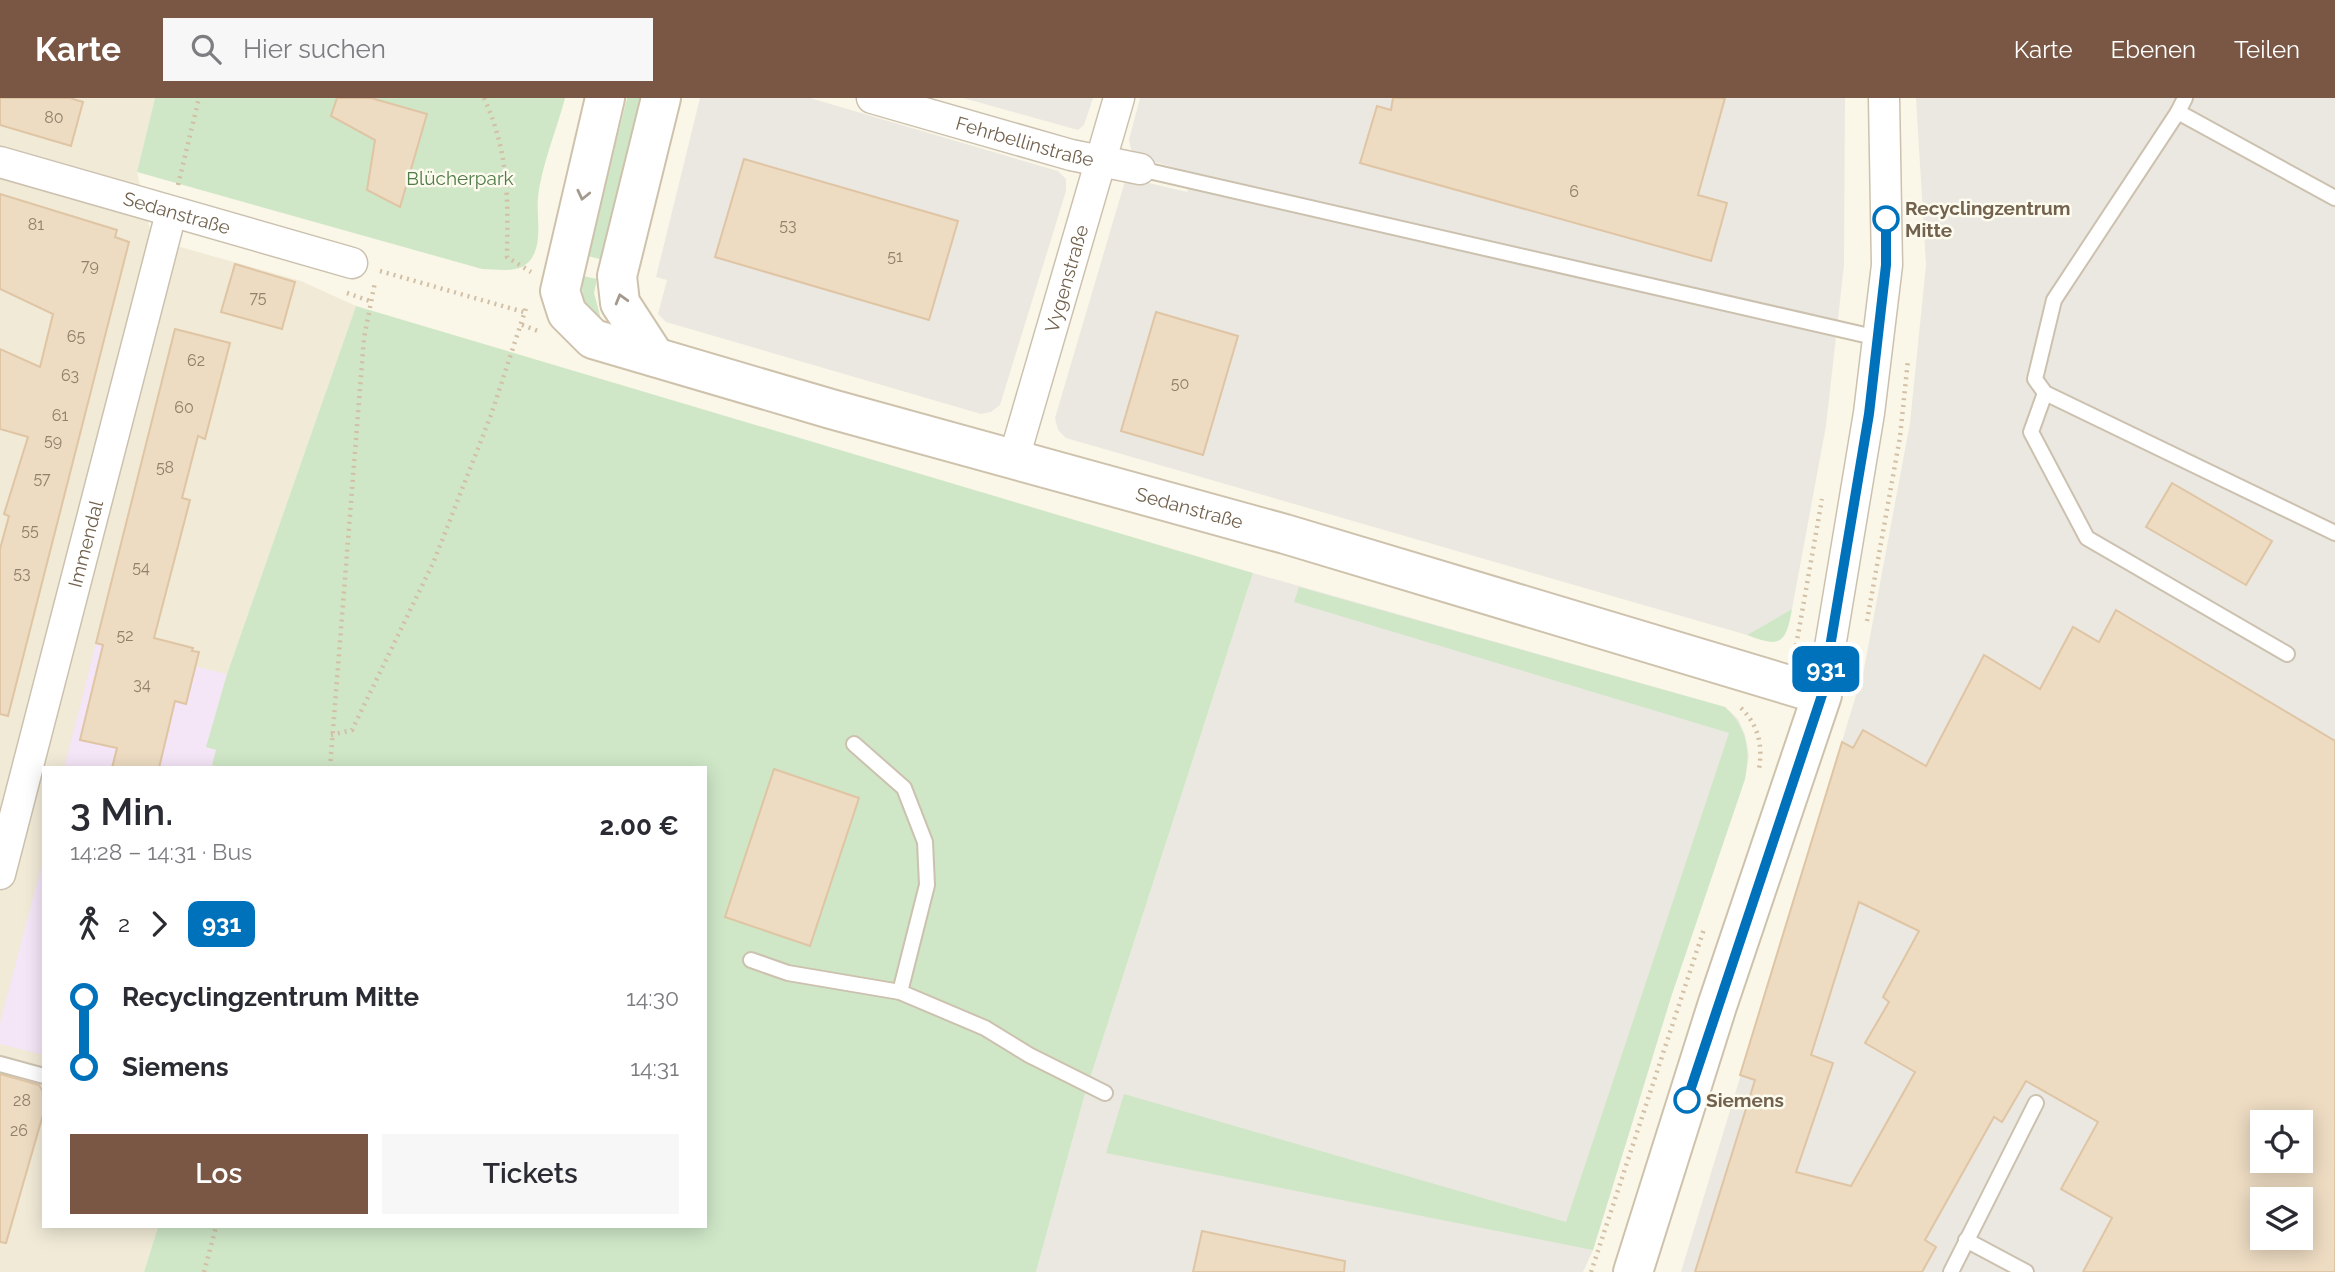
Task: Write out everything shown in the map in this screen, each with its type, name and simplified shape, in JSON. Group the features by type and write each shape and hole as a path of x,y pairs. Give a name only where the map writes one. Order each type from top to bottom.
{"main road":[{"path":"558,323 560,291 605,98"},
{"path":"655,357 620,303 617,276 662,98"},
{"name":"Sedanstraße","path":"558,323 593,339 1285,534 1822,695"},
{"path":"1633,1272 1717,1006 1822,695"}],"street":[{"name":"Fehrbellinstraße","path":"872,98 1071,155 1140,169"},
{"name":"Vygenstraße","path":"1014,458 1119,98"},
{"path":"1822,695 1869,414 1886,265 1884,98"},
{"name":"Sedanstraße","path":"0,162 352,263"},
{"name":"Immendal","path":"0,874 171,213"}],"lane":[{"path":"2185,98 2054,300 2035,379 2045,393 2335,533"},
{"path":"2178,112 2335,198"},
{"path":"1140,169 1878,338"},
{"path":"2045,393 2031,432 2087,538 2287,654"},
{"path":"854,744 904,788 925,842 927,885 900,992"},
{"path":"751,960 788,973 900,992 985,1028 1029,1055 1105,1093"},
{"path":"0,1064 42,1075"},
{"path":"1951,1272 2036,1103"},
{"path":"1966,1240 2026,1272"}],"path":[{"path":"171,213 199,98"},
{"path":"484,98 505,158 507,257 533,274"},
{"path":"330,766 331,735 364,338 378,271 526,313 433,561 395,645 352,730 331,735"},
{"path":"522,326 558,323"},
{"path":"1794,659 1822,495"},
{"path":"1738,705 1753,720 1762,749 1757,777"},
{"path":"1591,1272 1707,921"},
{"path":"204,1272 216,1228"}],"shaded area":[{"path":"0,98 155,98 137,172 152,239 301,281 356,306 227,674 206,747 216,750 212,765 216,766 42,766 42,1228 158,1228 144,1272 0,1272"},
{"path":"700,98 810,98 1058,171 1066,179 1066,191 1000,405 991,412 981,414 666,322 658,314 667,280 656,277"},
{"path":"963,98 1093,98 1084,125 1078,130"},
{"path":"1140,98 1845,98 1844,265 1826,426 1792,609 1747,635 1066,438 1058,430 1055,418 1125,181 1128,178 1187,192 1194,173 1137,157 1131,149 1129,140"},
{"path":"1916,98 2335,98 2335,1272 1681,1272 1864,669 1910,423 1926,265"},
{"path":"1253,573 1725,707 1738,719 1749,755 1745,779 1671,997 1593,1250 1583,1272 1036,1272 1085,1094"},
{"path":"96,643 227,674 206,747 216,750 212,765 216,766 65,766"},
{"path":"42,864 42,1054 0,1044 0,1023"}],"green space":[{"name":"Blücherpark","path":"155,98 565,98 540,186 535,251 525,265 504,270 482,269 137,172"},
{"path":"627,98 642,98 603,260 588,256"},
{"path":"583,276 597,279 594,293 602,323 591,312 583,298"},
{"path":"356,306 1253,573 1085,1094 1036,1272 144,1272 158,1228 707,1228 707,766 216,766 212,765 216,750 206,747 227,674"},
{"path":"1299,587 1725,707 1743,731 1747,749 1745,779 1671,997 1593,1250 1106,1153 1124,1094 1566,1222 1729,733 1294,602"},
{"path":"1792,609 1787,630 1780,640 1767,641 1747,635"}],"building":[{"path":"0,98 70,98 83,102 71,146 0,125"},
{"path":"337,98 371,98 427,114 400,207 367,190 375,140 331,116"},
{"path":"1393,98 1725,98 1698,195 1727,203 1711,261 1360,163 1377,106 1391,110"},
{"path":"744,159 958,221 929,320 715,257"},
{"path":"0,194 117,230 115,237 129,242 8,716 0,714 0,549 9,516 4,514 28,437 0,429 0,349 40,367 53,314 0,289"},
{"path":"235,264 295,282 282,329 221,312"},
{"path":"1156,312 1238,336 1203,455 1121,431"},
{"path":"175,329 230,343 205,439 198,436 182,498 190,500 154,638 199,652 186,704 175,701 159,766 112,766 117,748 80,740 103,645 96,643"},
{"path":"2172,483 2272,541 2246,585 2146,527"},
{"path":"2116,610 2335,741 2335,1272 2083,1272 2112,1218 2061,1189 2098,1122 2026,1081 2002,1122 1994,1117 1925,1240 1936,1247 1922,1272 1695,1272 1755,1080 1740,1075 1842,742 1853,748 1863,730 1926,766 1984,655 2040,689 2073,627 2099,642","holes":["1859,902 1919,931 1883,997 1889,1002 1865,1043 1915,1072 1851,1186 1796,1172 1833,1063 1811,1055"]},
{"path":"774,769 859,798 810,946 725,917"},
{"path":"0,1074 39,1085 42,1090 42,1118 6,1243 0,1242"},
{"path":"1202,1231 1345,1261 1344,1272 1193,1272"}],"bus line":[{"name":"931","path":"1687,1100 1822,695 1869,414 1886,265 1886,219"}],"place":[{"name":"Recyclingzentrum Mitte","path":"1886,219"},
{"name":"Siemens","path":"1687,1100"}]}
